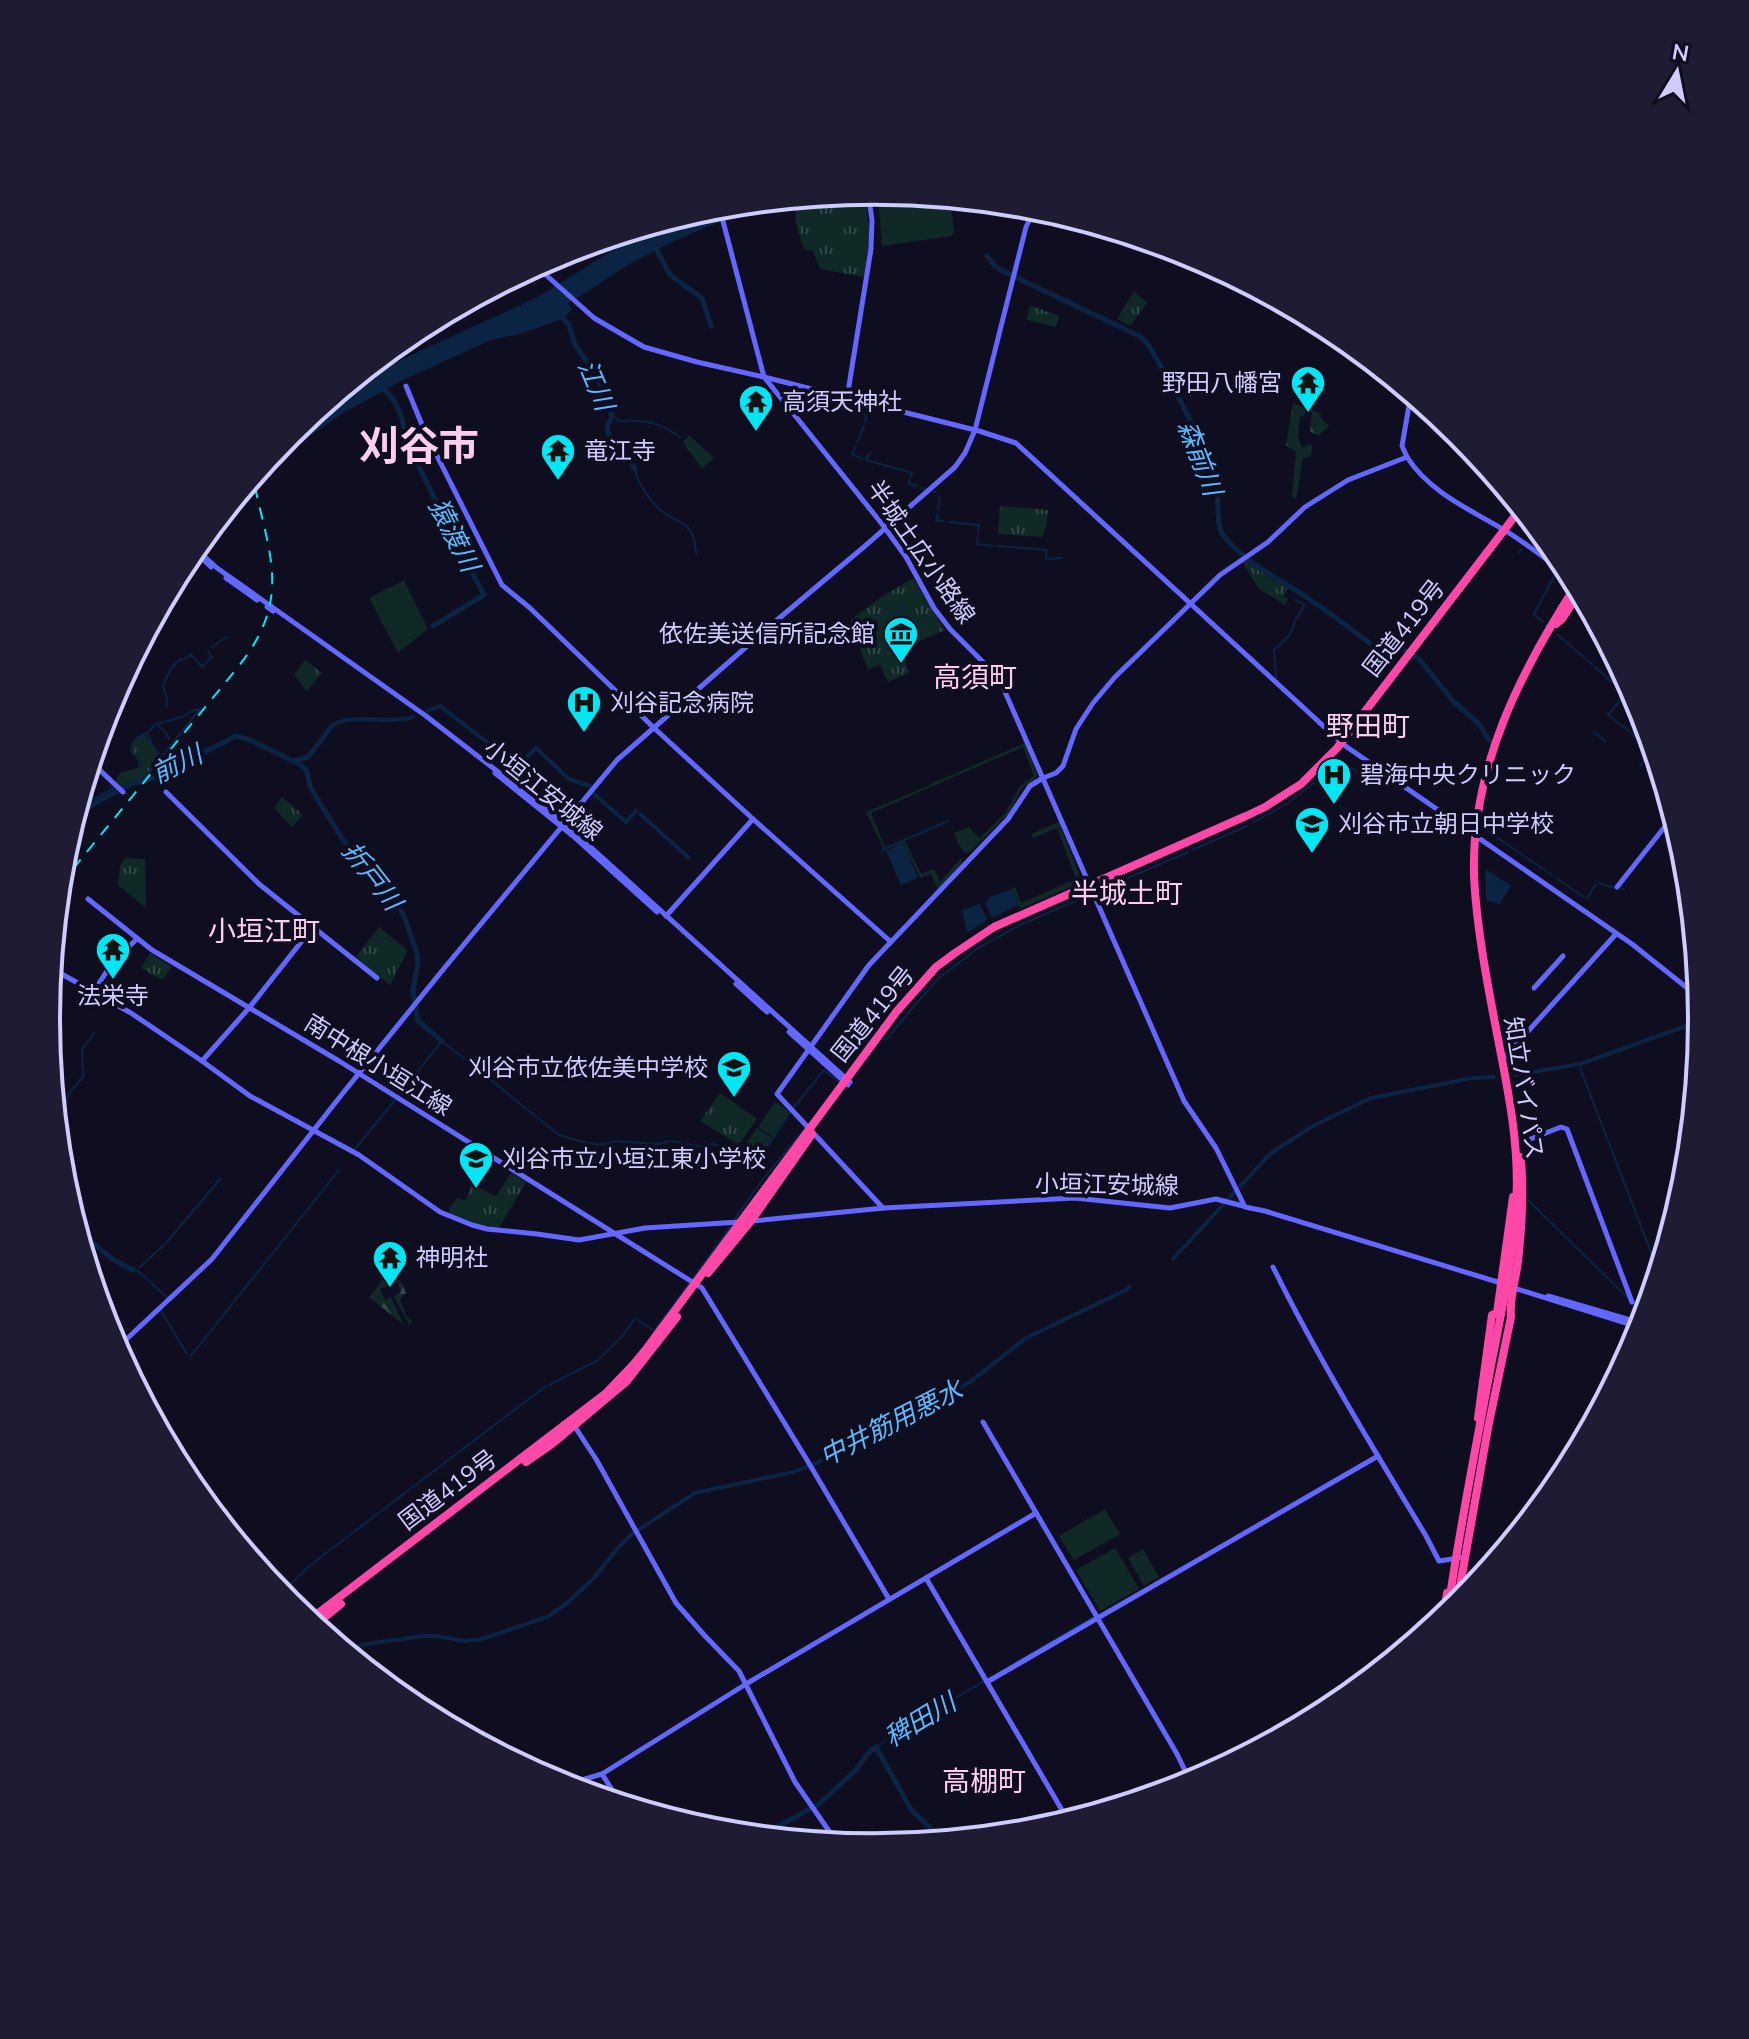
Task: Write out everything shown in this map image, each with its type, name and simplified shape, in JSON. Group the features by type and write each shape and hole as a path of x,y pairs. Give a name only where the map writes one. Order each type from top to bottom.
{"highway":[{"name":"国道419号","path":"318,1614 572,1423 632,1366 697,1284 915,989 936,967 994,927 1091,889 1265,807 1301,784 1343,744 1516,517"},
{"name":"知立バイパス","path":"1453,1592 1510,1264 1517,1191 1514,1131 1479,933 1475,845 1484,782 1498,733 1520,680 1570,596"},
{"name":"知立バイパス","path":"1453,1592 1520,1216 1520,1157 1516,1118 1483,935 1478,873 1481,816 1494,758 1506,723 1554,622"},
{"name":"国道419号","path":"738,1229 751,1221 788,1171 812,1130"},
{"path":"1481,1422 1512,1205 1514,1131"},
{"path":"1480,1446 1483,1444 1495,1386 1517,1266 1524,1208 1520,1157"},
{"path":"1462,1583 1464,1557 1511,1317 1509,1308"},
{"path":"1450,1595 1452,1559 1477,1421 1488,1338 1492,1315 1497,1313"},
{"name":"国道419号","path":"323,1619 479,1496 552,1444 572,1423"}],"street":[{"path":"847,398 871,249 870,205"},
{"path":"722,220 764,377"},
{"path":"126,1340 212,1259 472,933 627,749 961,461 975,430 1029,220"},
{"path":"546,275 594,318 656,352 975,430 1008,439 1023,448 1343,744 1640,950 1688,988"},
{"name":"半城土広小路線","path":"764,377 886,528 944,622 1002,685 1184,1101 1216,1148 1245,1207"},
{"path":"406,386 425,432 502,585 753,819 891,942"},
{"path":"1409,405 1402,446 1416,470 1458,505 1505,531 1551,565"},
{"path":"884,1208 777,1094 809,1048 869,965 1008,819 1030,786 1063,766 1076,729 1105,688 1220,575 1268,542 1296,514 1348,480 1407,457"},
{"name":"小垣江安城線","path":"204,557 426,716 563,825 809,1048"},
{"name":"小垣江安城線","path":"203,559 212,568 424,718 563,825 847,1082"},
{"path":"99,770 121,790"},
{"path":"166,792 259,884 377,978"},
{"path":"666,916 753,819"},
{"path":"1617,887 1665,826"},
{"name":"南中根小垣江線","path":"88,899 175,965 359,1074 697,1284"},
{"path":"202,1061 313,927"},
{"path":"1499,1063 1616,934"},
{"path":"94,991 114,960 137,939"},
{"path":"1534,988 1563,956"},
{"path":"62,975 154,1028 250,1096 359,1155 440,1212 472,1225 570,1240 645,1228 738,1229"},
{"path":"1523,1142 1561,1127 1567,1129 1632,1302"},
{"name":"小垣江安城線","path":"751,1221 884,1208 1075,1198 1170,1208 1216,1199 1265,1211 1528,1292"},
{"path":"1273,1267 1307,1334 1439,1561 1464,1557"},
{"path":"697,1284 706,1294 889,1599"},
{"path":"1528,1292 1630,1322"},
{"path":"1528,1292 1630,1322"},
{"path":"983,1422 1186,1772"},
{"path":"572,1423 596,1459 676,1603 732,1664 746,1684 795,1782 830,1832"},
{"path":"986,1681 1378,1456"},
{"path":"583,1780 602,1774 746,1684 1036,1513"},
{"path":"925,1578 1063,1811"},
{"path":"602,1774 613,1791"}],"green space":[{"path":"866,205 870,236 864,277 820,269 813,251 804,249 795,211"},
{"path":"879,205 951,209 952,236 882,246"},
{"path":"1134,291 1147,303 1130,326 1117,319"},
{"path":"1030,305 1059,316 1056,327 1027,320"},
{"path":"1293,403 1321,414 1320,417 1329,426 1319,435 1315,434 1310,431 1312,412 1305,410 1304,416 1300,416 1298,437 1302,448 1310,444 1312,447 1311,456 1303,458 1296,499 1292,497 1296,452 1286,445"},
{"path":"689,435 714,458 702,469 683,442"},
{"path":"1000,506 1048,510 1043,537 998,534"},
{"path":"1246,560 1288,588 1283,596 1288,599 1285,605 1259,589 1244,565"},
{"path":"913,578 945,630 900,650 909,673 888,682 880,664 868,670 850,620"},
{"path":"404,580 428,629 398,653 369,598"},
{"path":"305,660 322,673 307,691 294,675"},
{"path":"145,735 160,757 145,777 120,786 115,782 120,773 141,767 132,750 138,736"},
{"path":"1025,743 1037,774 1035,780 1022,788 1009,813 970,852 965,853 954,833 969,827 980,838 1006,812 1020,786 1034,776 1023,747 871,813 885,847 904,839 921,874 934,869 940,882 962,857 962,863 938,890 931,874 920,878 903,843 884,850 866,812"},
{"path":"282,797 303,815 292,827 274,808"},
{"path":"1059,822 1082,882 1020,909 1012,888 1015,887 1021,903 1076,879 1057,828 1033,838 1031,834"},
{"path":"125,858 145,859 146,908 118,885 120,866"},
{"path":"379,927 407,952 390,985 355,958"},
{"path":"150,953 172,967 162,980 141,968"},
{"path":"720,1093 757,1119 740,1143 700,1121"},
{"path":"775,1102 790,1112 773,1137 758,1127"},
{"path":"757,1128 772,1138 758,1159 743,1148"},
{"path":"511,1173 526,1182 499,1228 481,1226 449,1214 449,1208 458,1198 465,1201 472,1185 496,1196"},
{"path":"389,1272 402,1283 406,1293 400,1299 406,1316 412,1321 409,1325 394,1296 401,1292 397,1281 380,1289 385,1300 391,1297 404,1325 369,1297"},
{"path":"1105,1509 1120,1534 1074,1560 1059,1536"},
{"path":"1115,1548 1139,1589 1100,1611 1076,1570"},
{"path":"1143,1549 1159,1577 1144,1586 1128,1558"}],"water":[{"path":"730,218 673,241 569,302 572,309 564,322 556,321 491,340 403,380 345,412 301,442 337,407 391,364 538,297 619,246"},
{"path":"903,843 918,878 901,885 886,851"},
{"path":"1487,870 1511,886 1500,904 1486,900"},
{"path":"1012,889 1018,905 992,918 985,902 989,897"},
{"path":"980,904 987,920 967,933 962,910"}],"waterway":[{"path":"654,245 670,275 702,298 711,326"},
{"name":"森前川","path":"987,256 1001,270 1141,337 1177,395 1203,449 1216,487 1219,525 1223,535 1253,563 1320,606 1372,645 1405,650 1419,659 1454,702 1479,724 1489,740"},
{"name":"江川","path":"562,318 569,325 575,345 597,376 612,416 608,433 635,469"},
{"name":"猿渡川","path":"380,386 399,410 414,456 484,595 433,626"},
{"path":"843,408 867,415 865,422"},
{"path":"612,416 619,421 659,425 680,438"},
{"path":"857,442 864,426"},
{"path":"856,446 852,454 862,459"},
{"path":"866,459 871,452"},
{"path":"866,460 912,473 908,484 917,486"},
{"path":"635,469 643,490 657,507 688,527 696,553"},
{"path":"921,488 925,489"},
{"path":"932,491 936,492"},
{"path":"938,510 940,497"},
{"path":"938,514 936,520 944,521"},
{"path":"949,522 979,525 978,532"},
{"path":"978,536 977,544 993,546"},
{"path":"997,546 1046,550 1046,559 1062,558"},
{"path":"1543,622 1534,614 1556,573"},
{"path":"1276,678 1274,650 1290,635 1305,605 1295,600"},
{"path":"900,615 902,604"},
{"path":"903,633 908,634 915,629 920,631"},
{"path":"1558,635 1572,647"},
{"path":"212,647 227,637"},
{"path":"1574,649 1592,664"},
{"path":"171,668 180,659 191,655 202,667 212,657 210,654"},
{"path":"1594,666 1618,687"},
{"path":"166,707 163,686 170,670"},
{"path":"1622,697 1608,715 1630,732"},
{"path":"427,711 440,706 518,766 536,748 569,779 590,786 594,794 626,822 636,811"},
{"name":"前川","path":"169,739 157,724 200,709"},
{"name":"前川","path":"142,781 200,709"},
{"path":"332,726 348,720 413,717"},
{"path":"147,733 156,724"},
{"path":"294,761 308,757 332,726"},
{"path":"1594,732 1606,742"},
{"name":"前川","path":"140,767 131,751 134,742 143,734 147,733 161,757"},
{"path":"1632,734 1639,739"},
{"name":"折戸川","path":"88,808 131,784 156,777 236,736 301,765 307,772 310,786 343,840 391,892 404,916 417,953 413,990 418,1021 442,1041"},
{"path":"1640,766 1646,758"},
{"path":"1338,785 1339,778 1351,768 1377,785"},
{"path":"1317,780 1319,778 1321,786 1325,788 1334,786"},
{"path":"1252,823 1288,803 1314,783"},
{"path":"90,801 114,788"},
{"path":"640,814 689,858"},
{"path":"882,850 948,821"},
{"path":"1192,850 1247,826"},
{"path":"1486,830 1520,853"},
{"path":"881,1039 887,1039 939,978 978,948 1020,925 1188,852"},
{"path":"1521,854 1552,875"},
{"path":"1556,878 1584,897"},
{"path":"1599,883 1615,888"},
{"path":"1587,898 1596,884"},
{"name":"中井筋用悪水","path":"1515,1075 1580,1064 1689,1025"},
{"path":"65,1104 70,1092 83,1077 82,1050 94,1033"},
{"path":"864,1049 871,1038"},
{"path":"399,1095 442,1041 559,1135 594,1144 614,1141 659,1144 669,1141"},
{"path":"1580,1068 1653,1257"},
{"path":"672,1141 697,1146 734,1146 758,1160 824,1070 839,1082"},
{"name":"中井筋用悪水","path":"1173,1259 1271,1153 1311,1127 1371,1098 1473,1078 1494,1077"},
{"path":"355,1149 395,1100"},
{"path":"735,1219 762,1180 807,1126"},
{"path":"190,1357 339,1170"},
{"path":"140,1267 166,1243 221,1178"},
{"path":"1529,1201 1629,1299"},
{"path":"638,1320 654,1331 732,1225"},
{"path":"92,1243 115,1261 133,1270"},
{"path":"133,1270 137,1270 167,1299"},
{"name":"中井筋用悪水","path":"356,1647 424,1636 479,1640 547,1617 594,1578 632,1534 695,1493 793,1472 817,1463 970,1382 1026,1338 1129,1287"},
{"path":"1633,1304 1636,1307"},
{"path":"160,1309 187,1354"},
{"path":"600,1358 635,1318"},
{"path":"549,1385 598,1360"},
{"path":"290,1585 326,1553 546,1386"},
{"name":"稗田川","path":"876,1747 1093,1617"},
{"name":"稗田川","path":"776,1828 819,1804 876,1747 912,1811 934,1831"}],"railway":[{"path":"75,866 255,642 266,619 272,576 256,490"}],"place":[{"name":"野田八幡宮","path":"1308,414"},
{"name":"高須天神社","path":"756,433"},
{"name":"竜江寺","path":"558,482"},
{"name":"依佐美送信所記念館","path":"901,665"},
{"name":"刈谷記念病院","path":"584,734"},
{"name":"碧海中央クリニック","path":"1334,806"},
{"name":"刈谷市立朝日中学校","path":"1312,855"},
{"name":"法栄寺","path":"113,981"},
{"name":"刈谷市立依佐美中学校","path":"734,1099"},
{"name":"刈谷市立小垣江東小学校","path":"476,1190"},
{"name":"神明社","path":"390,1289"}],"district":[{"name":"刈谷市","path":"419,446"},
{"name":"高須町","path":"975,677"},
{"name":"野田町","path":"1368,726"},
{"name":"半城土町","path":"1127,893"},
{"name":"小垣江町","path":"264,931"},
{"name":"高棚町","path":"984,1781"}]}
